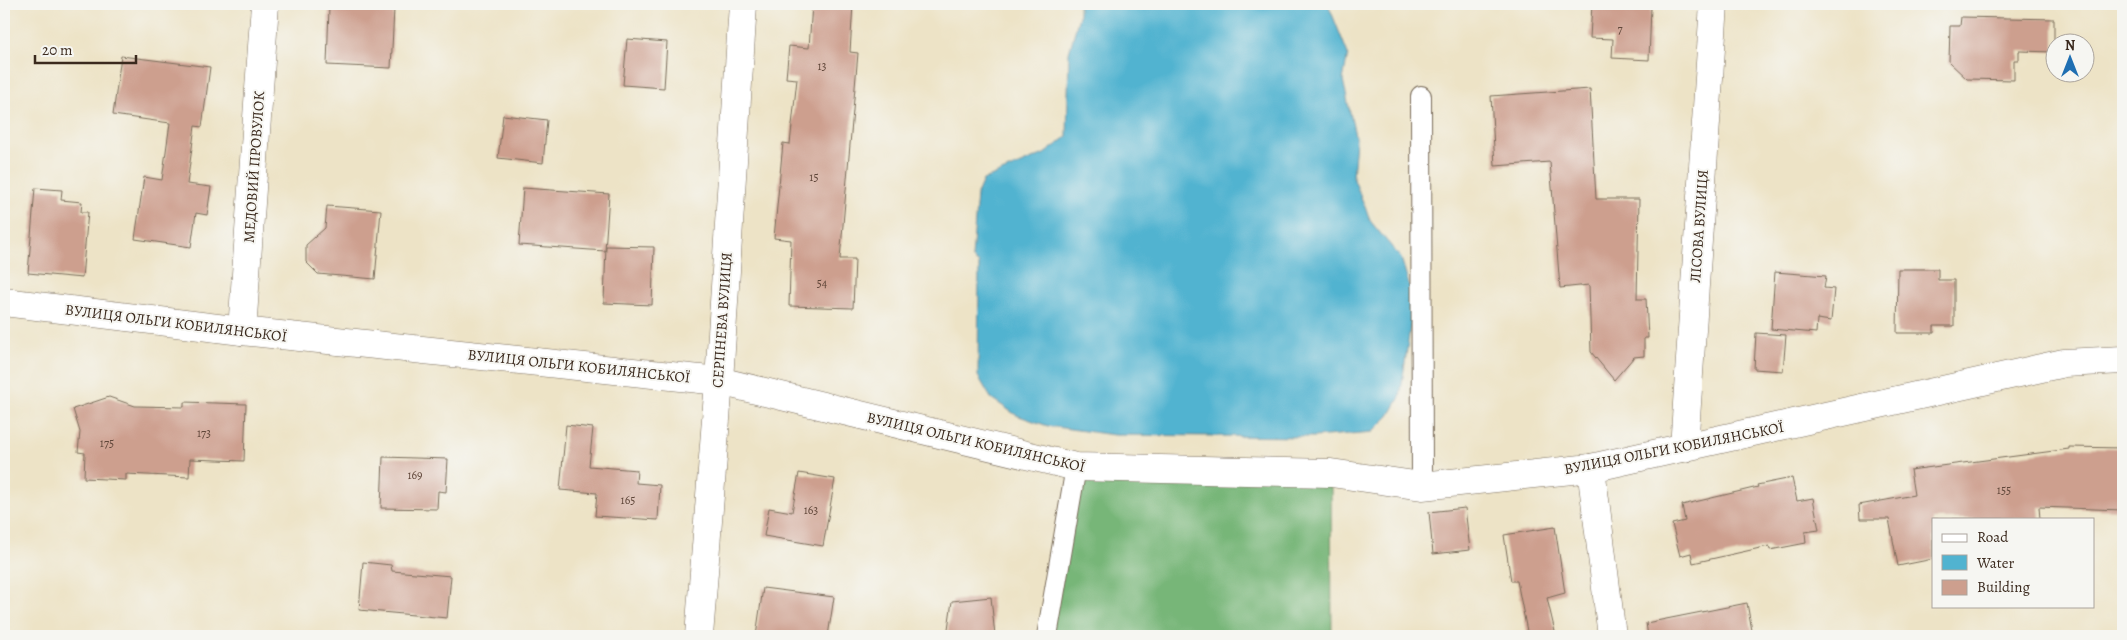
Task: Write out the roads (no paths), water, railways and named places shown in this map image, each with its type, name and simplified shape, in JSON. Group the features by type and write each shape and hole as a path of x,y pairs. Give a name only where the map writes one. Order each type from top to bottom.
{"street":[{"name":"МЕДОВИЙ ПРОВУЛОК","path":"242,331 265,4"},
{"name":"СЕРПНЕВА ВУЛИЦЯ","path":"699,636 719,381 743,4"},
{"name":"ЛІСОВА ВУЛИЦЯ","path":"1684,448 1714,4"},
{"name":"ВУЛИЦЯ ОЛЬГИ КОБИЛЯНСЬКОЇ","path":"4,302 242,331 719,381 1076,467 1331,473 1422,486 1591,468 2064,363 2123,360"},
{"path":"1591,468 1612,636"}],"lane":[{"path":"1421,96 1422,486"},
{"path":"1047,636 1076,467"}],"water":[{"path":"1079,4 1328,4 1348,54 1343,80 1356,140 1353,177 1371,222 1401,258 1414,301 1400,397 1389,416 1373,432 1314,437 1114,435 1048,426 1016,415 991,398 978,376 979,264 972,258 977,194 983,180 1044,154 1067,137 1069,53 1079,16"}]}
